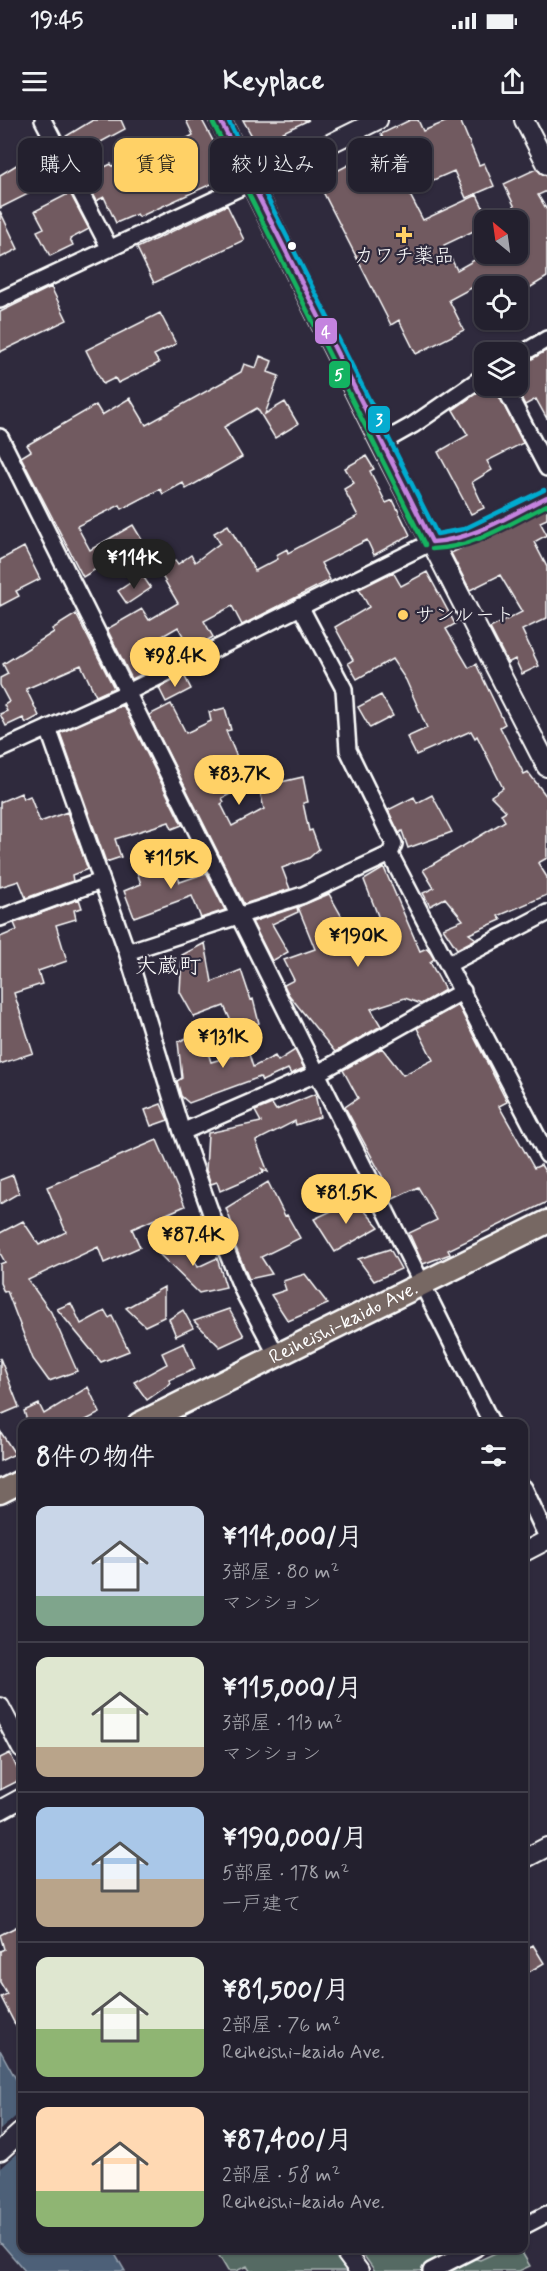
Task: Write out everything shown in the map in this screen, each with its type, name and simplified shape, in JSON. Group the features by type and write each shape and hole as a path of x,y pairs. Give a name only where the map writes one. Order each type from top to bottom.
{"main road":[{"path":"220,120 229,138"},
{"path":"257,192 381,443 547,766"},
{"name":"Reiheishi-kaido Ave.","path":"150,1419 547,1222"},
{"path":"0,1492 18,1483"}],"street":[{"path":"43,120 110,249"},
{"path":"336,141 378,120"},
{"path":"524,120 547,165"},
{"path":"0,300 231,192"},
{"path":"528,350 547,339"},
{"path":"381,443 414,425 474,383"},
{"path":"509,396 547,468"},
{"path":"0,437 239,918 424,1283 490,1419"},
{"path":"0,750 128,692 432,542 453,541 467,536 547,497"},
{"path":"127,952 239,918 303,895 390,855 394,844 348,750 344,689 300,606"},
{"path":"48,728 127,952 182,1132 243,1290 277,1356"},
{"path":"390,855 547,1155"},
{"path":"0,918 101,881"},
{"path":"449,964 547,913"},
{"path":"182,1132 318,1073 463,991"},
{"path":"528,1497 547,1538 528,1550"},
{"path":"0,1707 18,1741"},
{"path":"0,1810 18,1800"},
{"path":"528,1856 547,1847"},
{"path":"0,2151 18,2135"},
{"path":"528,2224 547,2214"},
{"path":"346,2253 359,2271"},
{"path":"431,2271 466,2253"}],"green space":[{"path":"217,2253 334,2253 347,2271 250,2271 247,2266 236,2271 228,2271"},
{"path":"362,2253 466,2253 468,2257 480,2260 495,2253 522,2253 530,2266 519,2271 375,2271"}],"water":[{"path":"0,2050 18,2083 18,2253 114,2253 125,2271 25,2271 0,2242"}],"pier":[{"path":"18,2114 18,2153 0,2169 0,2130"}],"building":[{"path":"93,120 121,120 125,129 102,141 102,138 63,138"},
{"path":"186,120 202,120 211,138 210,185 198,190 198,138 188,138 193,135"},
{"path":"243,120 309,120 283,132 286,137 284,138 253,138"},
{"path":"410,120 418,120 423,131 450,120 460,120 479,165 484,163 494,186 466,198 454,171 432,181 432,138 383,138 381,134"},
{"path":"18,164 18,192 32,192 0,208 0,175"},
{"path":"111,164 114,165 114,192 194,192 139,217 137,214 116,223 104,197 96,201 91,192 102,192 102,168"},
{"path":"348,165 348,192 409,192 423,220 477,195 484,210 474,210 474,231 444,245 457,270 474,260 474,264 528,264 528,210 516,210 504,184 536,169 547,176 547,191 538,195 547,210 547,277 528,289 528,276 474,276 474,287 449,300 464,330 416,354 399,320 391,325 323,192 336,192 336,171"},
{"path":"70,193 89,229 70,239 73,245 50,256 37,231 44,228 35,211"},
{"path":"227,205 244,240 154,283 137,248"},
{"path":"0,211 18,249 0,258"},
{"path":"51,287 67,320 0,352 0,312"},
{"path":"160,313 176,344 154,355 159,363 118,383 115,378 103,384 86,350"},
{"path":"547,350 547,419 536,399 525,405 520,396 528,396 528,361"},
{"path":"260,356 272,361 268,372 279,376 265,414 285,402 298,424 275,438 257,408 224,427 242,457 186,489 183,483 163,494 160,489 122,509 120,505 77,526 90,550 133,525 145,545 116,562 114,558 83,577 21,457 31,451 27,445 96,405 102,415 130,398 146,425 241,372 244,364 256,368"},
{"path":"474,395 499,396 523,443 487,461 492,470 472,482 484,508 471,514 438,452 468,435 453,410"},
{"path":"366,456 374,469 370,471 386,503 393,500 410,535 374,555 367,540 321,563 330,580 242,625 232,606 204,621 213,637 191,650 178,627 135,652 146,672 132,679 107,629 142,609 149,620 178,603 159,571 175,560 178,564 191,555 195,562 220,543 214,533 228,525 255,571 278,559 276,555 287,549 288,553 358,516 344,489 354,483 345,468"},
{"path":"547,508 547,519 540,522 547,535 534,542 547,567 547,618 522,630 539,666 522,674 515,659 508,663 490,628 522,612 500,575 470,590 451,553"},
{"path":"24,547 40,579 16,591 19,596 0,606 0,560"},
{"path":"393,572 401,586 427,572 455,624 446,629 469,668 476,664 505,724 500,727 524,774 528,772 547,797 547,858 538,863 547,877 547,895 498,916 501,920 469,934 476,939 457,949 443,928 463,920 445,898 430,906 423,893 434,888 423,870 505,821 501,814 506,811 491,796 503,788 477,736 475,738 471,731 416,755 407,737 427,728 406,680 392,659 357,679 348,663 353,660 335,627 369,607 359,589"},
{"path":"142,575 151,588 127,604 118,591"},
{"path":"76,614 114,688 96,696 81,665 26,689 39,716 26,723 23,718 6,726 0,714 7,711 4,705 9,702 0,685 0,678 8,674 3,664 54,632 52,629"},
{"path":"184,675 191,689 166,702 159,688"},
{"path":"381,695 393,716 370,728 358,707"},
{"path":"171,704 186,733 211,721 209,712 225,708 231,730 226,731 249,785 222,798 224,802 221,804 232,826 264,809 259,787 303,777 308,802 303,803 309,831 312,830 319,849 309,858 282,868 290,889 244,904 149,715"},
{"path":"123,705 182,825 172,829 169,822 115,839 121,857 106,862 60,733"},
{"path":"21,793 23,799 30,796 40,822 67,812 88,869 72,875 73,881 26,898 19,881 0,887 0,802"},
{"path":"432,795 452,832 408,848 402,831 399,833 388,810 414,797 417,803"},
{"path":"170,857 180,882 206,873 225,910 201,918 192,896 134,917 124,891 141,884 136,869"},
{"path":"384,868 420,951 427,948 431,954 434,959 430,962 445,990 421,1004 405,998 371,1009 381,1026 335,1052 289,995 284,985 294,980 284,960 315,949 298,907 329,894 346,924 356,955 389,940 375,923 380,921 364,880"},
{"path":"79,899 82,908 74,910 76,919 56,925 67,961 38,971 42,984 14,993 33,1053 0,1064 0,937 17,930 14,923"},
{"path":"297,907 298,912 272,924 288,952 272,961 252,922"},
{"path":"205,943 212,982 241,970 251,1000 253,999 259,1023 236,1032 224,1006 194,1017 180,992 182,955"},
{"path":"458,1005 507,1102 499,1106 534,1168 541,1165 547,1174 547,1202 448,1250 450,1254 423,1264 409,1233 437,1220 418,1187 391,1200 382,1176 345,1107 358,1098 343,1070 382,1048 403,1075 433,1060 417,1028"},
{"path":"201,1031 211,1062 248,1051 253,1067 275,1056 278,1061 295,1050 304,1068 291,1074 288,1069 262,1081 260,1077 189,1103 181,1096 177,1081 182,1078 178,1042"},
{"path":"315,1094 320,1117 296,1125 295,1121 256,1141 268,1172 262,1169 264,1172 220,1191 217,1182 211,1184 206,1170 208,1133 261,1122 255,1111 272,1104 276,1110"},
{"path":"161,1104 168,1120 151,1126 145,1110"},
{"path":"157,1140 185,1206 132,1229 140,1247 104,1263 98,1247 28,1280 51,1312 77,1371 49,1381 33,1359 7,1291 4,1292 0,1283 0,1264 5,1262 0,1253 0,1233 23,1221 39,1245 66,1232 47,1187"},
{"path":"13,1175 19,1193 0,1204 0,1180"},
{"path":"268,1182 285,1216 287,1215 300,1238 261,1257 272,1274 249,1279 228,1229 233,1227 226,1208"},
{"path":"355,1200 379,1227 335,1252 314,1219"},
{"path":"182,1235 198,1267 217,1258 226,1287 199,1293 156,1251"},
{"path":"390,1249 401,1269 374,1281 358,1259"},
{"path":"305,1274 328,1304 288,1321 271,1295 286,1290 283,1281"},
{"path":"164,1287 164,1317 145,1326 126,1308"},
{"path":"71,1303 81,1324 105,1311 109,1318 112,1316 129,1351 101,1362 57,1309"},
{"path":"229,1309 244,1336 220,1347 194,1321"},
{"path":"183,1310 193,1328 176,1336 169,1319"},
{"path":"184,1343 195,1369 169,1380 171,1383 147,1400 134,1382 167,1364 162,1353"},
{"path":"0,1358 19,1407 0,1415"},
{"path":"88,1387 100,1413 88,1419 26,1419 24,1411 39,1404 44,1414"},
{"path":"0,1431 15,1454 0,1461"},
{"path":"10,1753 18,1770 18,1781 0,1790 0,1758"},
{"path":"18,1926 18,2030 1,1997 7,1994 0,1982 0,1951 4,1949 0,1935"},
{"path":"533,1945 544,1963 528,1973 528,1948"}],"transit line":[{"name":"4","path":"220,120 432,542"},
{"name":"3","path":"228,120 437,534 464,529 544,490"},
{"name":"5","path":"213,123 425,545"},
{"name":"4","path":"432,542 477,532 547,497"},
{"name":"5","path":"432,549 447,548 477,539 547,505"}],"place":[{"name":"カワチ薬品","path":"404,235"},
{"name":"サンルート","path":"403,615"}],"district":[{"name":"大蔵町","path":"168,967"}]}
